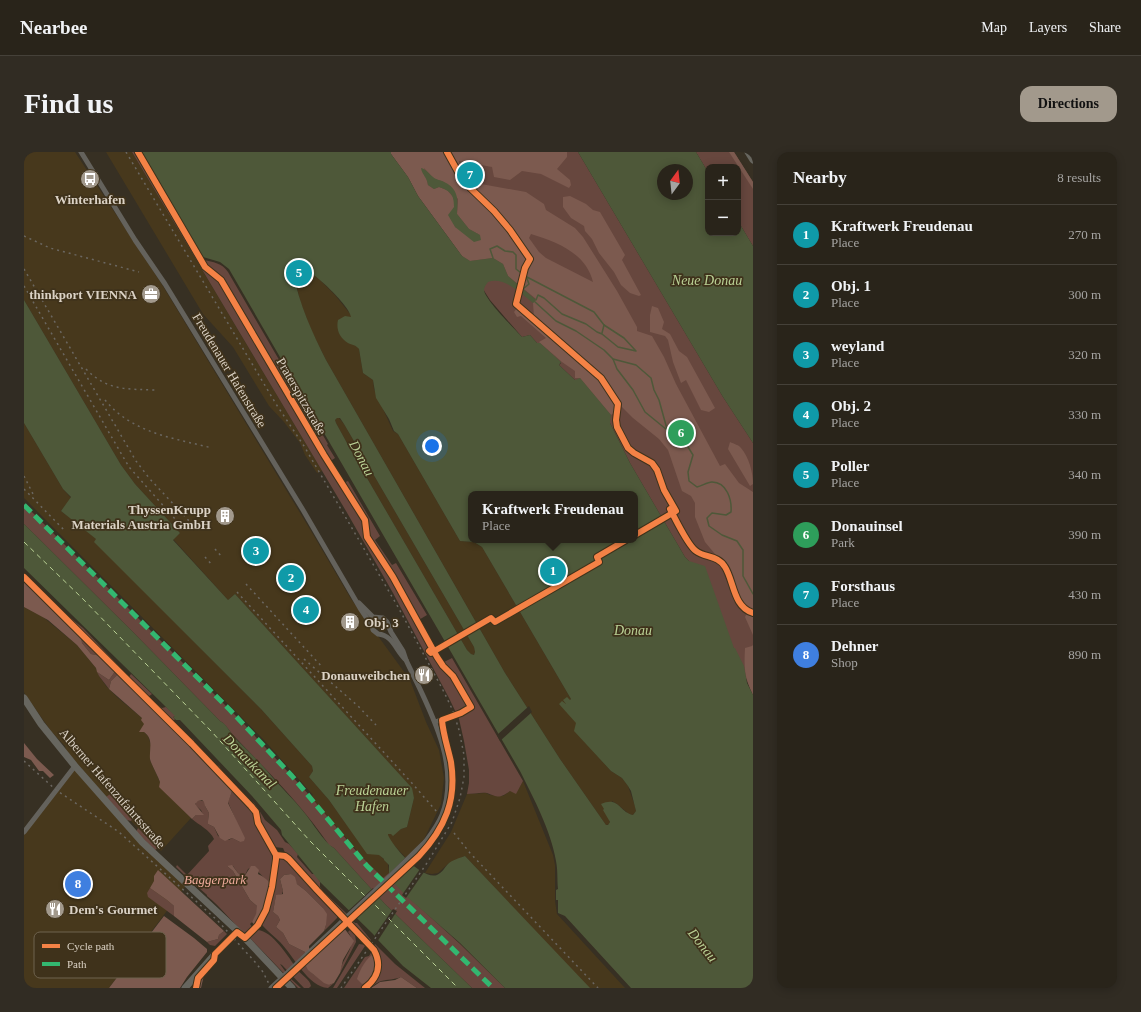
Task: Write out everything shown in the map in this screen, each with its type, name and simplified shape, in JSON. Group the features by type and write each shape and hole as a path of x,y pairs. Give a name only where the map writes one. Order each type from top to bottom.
{"street":[{"name":"Freudenauer Hafenstraße","path":"81,152 108,197 165,284 303,510 373,630 375,633 383,634 393,642 400,654 406,660"},
{"path":"748,152 753,160"},
{"name":"Freudenauer Hafenstraße","path":"271,988 426,842 436,827 442,814 447,790 446,763 435,722 406,660 404,651 385,620 373,617 357,601"},
{"path":"372,626 378,618"},
{"path":"383,634 389,627"},
{"name":"Alberner Hafenzufahrtsstraße","path":"24,698 41,724 75,766 142,842 237,932 292,988"},
{"path":"435,722 461,713 471,707"},
{"path":"24,832 75,766"},
{"path":"185,988 237,932"},
{"path":"193,988 195,976"}],"shaded area":[{"path":"24,152 75,152 161,283 351,599 410,680 426,722 439,750 444,778 441,804 424,839 406,858 392,843 387,835 389,833 393,835 401,829 407,827 414,798 409,785 235,594 228,600 173,539 180,533 135,484 121,465 24,300"},
{"path":"106,152 132,152 322,471 317,473 305,455 300,443 284,422 269,406 233,347 203,314"},
{"path":"391,152 444,152 454,168 461,168 472,184 478,187 481,184 526,192 544,204 546,210 575,228 583,237 617,291 637,327 637,331 652,336 720,466 725,464 739,483 753,492 753,635 745,617 749,609 738,597 725,561 715,554 705,542 695,517 695,503 691,496 682,491 668,450 659,439 622,407 621,402 613,390 598,371 534,317 533,303 536,299 508,276 503,264 493,258 470,261 462,256 418,196 408,177","holes":["424,168 434,179 444,182 458,199 457,214 469,229 480,235 455,227 454,198 447,190 439,187 434,189 428,185","531,234 560,245 577,256 584,263 593,282 546,258 539,252 529,238"]},
{"path":"449,152 567,152 567,157 557,169 570,180 571,185 569,188 541,174 522,171 510,180 494,177 492,167 459,161 460,165 456,164"},
{"path":"729,152 734,152 753,182 753,189 741,170 741,164 737,164"},
{"path":"570,196 586,204 593,210 600,212 625,255 622,260 641,295 639,296 630,293 621,285 614,272 599,253 592,239 585,231 584,226 571,218 563,207 563,197"},
{"path":"296,266 301,266 316,276 335,295 351,315 349,343 357,346 359,349 363,373 373,380 374,389 393,431 398,434 460,541 476,543 482,547 571,699 566,705 577,723 575,731 611,771 622,778 628,786 636,811 633,815 629,814 612,801 609,819 610,824 606,825 560,759 505,673 326,360 312,332 301,304 293,272"},
{"path":"652,306 658,308 664,322 662,329 670,334 679,351 687,357 715,408 709,412 701,410 686,380 681,383 673,362 668,340 665,336 650,332 650,315"},
{"path":"517,308 601,382 612,399 616,411 611,415 580,378 575,378 575,371 539,342 546,338 521,316 517,317 514,312"},
{"path":"339,418 344,424 474,647 474,655 467,650 353,454 336,423 335,420"},
{"path":"24,423 63,489 71,498 61,511 97,539 95,542 261,709 312,766 313,771 309,777 329,800 367,853 380,855 388,864 389,873 383,879 311,797 313,795 263,739 24,498"},
{"path":"730,442 738,445 746,456 752,475 753,484 750,486 728,449"},
{"path":"24,578 81,636 82,643 91,654 101,656 116,670 109,680 97,672 96,668 77,645 48,620 24,607"},
{"path":"24,607 43,617 77,645 96,668 99,676 106,686 142,718 145,724 140,732 144,732 148,736 151,745 150,760 160,782 160,786 191,818 161,851 131,821 135,816 116,807 106,797 51,731 25,694"},
{"path":"753,645 753,695 745,672 745,648"},
{"path":"119,673 233,788 228,803 245,838 244,841 240,842 232,838 225,841 220,838 214,827 208,824 209,813 202,800 195,804 204,815 196,815 192,819 159,787 160,782 150,759 149,738 144,732 139,732 144,724 141,720 142,718 109,689 111,681"},
{"path":"24,743 37,759 54,775 50,778 43,771 39,771 31,760 24,757"},
{"path":"75,766 187,884 151,932 34,932 34,978 116,978 109,988 24,988 24,832"},
{"path":"523,781 553,855 555,865 555,901 557,914 625,988 589,988 465,856 449,863 438,873 425,873 451,832 467,794 486,793 490,795 503,796 510,791 519,788"},
{"path":"232,865 238,873 244,877 251,866 255,866 259,870 258,874 266,879 271,887 268,902 255,926 252,922 256,914 257,906 250,900 233,871 227,866"},
{"path":"158,870 224,931 219,935 218,939 207,942 174,916 174,906 150,888 154,881 154,876"},
{"path":"291,874 295,877 297,884 323,908 327,914 324,931 309,946 315,955 344,928 354,941 343,960 340,973 334,983 329,985 324,983 308,970 305,964 305,952 289,944 283,933 276,927 280,920 273,912 276,895 283,894 280,879 284,875"},
{"path":"164,916 194,938 207,949 207,952 180,988 109,988 117,978 166,978 166,932 152,932"},
{"path":"375,953 378,964 375,975 371,981 362,984 357,979 360,971 366,961"},
{"path":"210,965 211,967 204,975 201,988 196,988 199,977"},
{"path":"401,977 417,988 371,988 380,982 395,980"}],"green space":[{"path":"132,152 142,152 204,260 220,265 228,272 328,444 327,445 335,458 329,462 343,483 348,481 380,536 375,540 392,565 396,563 427,615 417,621 440,664 452,658 523,781 516,794 510,791 498,796 487,793 467,794 469,770 464,741 459,719 449,698 393,593 346,511"},
{"path":"391,152 578,152 723,397 753,443 753,695 734,649 689,561 685,557 630,463 610,423 575,380 559,365 561,363 537,343 530,335 522,337 490,300"},
{"path":"696,152 734,152 753,182 753,246 741,226 741,164 705,164 705,167"},
{"path":"24,504 244,724 311,797 357,852 383,878 389,873 404,893 459,943 505,988 472,988 385,904 334,848 329,845 296,802 224,724 24,524"},
{"path":"24,573 68,616 83,628 129,677 131,674 152,694 148,697 162,708 166,707 176,716 173,717 175,719 172,723 24,576"},
{"path":"81,636 101,656 91,654 82,643"},
{"path":"116,670 119,673 111,681 109,689 97,672 109,680"},
{"path":"175,721 175,723 188,736 194,740 194,743 213,763 219,766 224,774 247,798 254,803 265,820 277,830 285,842 289,844 298,854 297,857 312,874 315,874 320,882 320,887 324,892 355,923 357,923 371,940 370,942 314,886 286,855 283,848 274,847 259,822 256,810 173,723"},
{"name":"Baggerpark","path":"233,788 254,811 257,824 274,856 271,887 253,866 248,869 244,877 238,873 233,866 227,866 233,871 250,900 257,906 256,916 250,924 253,928 244,933 207,895 176,867 177,865 187,875 209,851 208,846 214,839 207,830 192,819 196,815 203,815 201,810 195,805 198,801 205,802 205,806 209,813 208,824 214,827 218,836 229,840 232,838 240,842 237,823 228,802"},
{"path":"113,792 111,795 127,814 130,812 135,815 131,821 127,820 106,797"},
{"path":"138,828 158,848 155,850 136,832"},
{"path":"281,858 287,859 309,885 338,914 337,918 324,931 326,925 323,908 297,884 291,874 284,875 280,879 283,891 282,894 276,896 273,912 280,920 276,927 283,933 289,944 305,952 305,964 313,974 329,985 334,983 328,988 314,982 307,976 280,942 261,923 270,905 277,862"},
{"path":"150,888 174,906 174,916 148,897 147,893"},
{"path":"348,924 355,934 356,942 340,973 352,942 348,932 350,930 346,926"},
{"path":"256,930 268,934 280,945 299,971 309,981 311,986 309,988 304,988 280,964 290,978 301,988 298,988 249,937"},
{"path":"224,931 227,934 215,946 210,945 207,942 218,939 219,935"},
{"path":"359,944 367,945 337,988 333,988"},
{"path":"375,944 395,964 425,988 417,988 401,977 381,981 366,988 378,974 379,964 373,947"},
{"path":"372,948 375,953 366,962 364,984 371,981 363,988 344,988 365,957 369,956"}],"water":[{"name":"Donau","path":"142,152 391,152 408,177 418,196 462,256 470,261 493,258 503,264 508,276 536,300 533,303 512,287 500,281 488,282 484,289 494,307 522,337 530,335 537,343 540,343 561,362 559,365 575,380 580,378 611,415 610,423 630,463 685,557 689,561 705,566 734,648 744,666 747,683 753,695 753,988 631,988 565,916 558,913 558,900 556,900 556,890 558,889 557,868 554,850 541,815 520,771 229,269 220,262 203,257","holes":["297,266 303,268 319,280 337,296 349,312 351,317 345,316 338,320 337,327 339,333 345,341 359,349 363,373 373,380 376,398 460,541 468,542 468,491 638,491 638,543 476,543 482,547 571,699 570,700 567,697 563,700 566,704 562,701 559,704 576,723 574,731 611,771 622,778 631,791 636,811 633,815 615,803 607,802 601,804 610,822 606,825 560,759 505,673 326,360 302,307 293,272 294,268","340,418 344,424 474,647 474,655 467,650 353,454 336,423 335,420"]},
{"name":"Neue Donau","path":"578,152 696,152 705,167 705,236 741,236 741,226 753,246 753,443 723,397"},
{"path":"421,168 426,170 434,178 443,181 452,188 455,192 458,204 457,214 469,229 480,235 481,240 474,242 455,227 448,215 454,207 451,194 439,187 434,189 428,185"},
{"name":"Freudenauer Hafen","path":"24,300 121,465 135,484 180,533 173,540 228,600 235,594 412,788 414,798 407,827 401,829 393,836 388,834 391,841 402,855 416,868 431,875 437,875 454,860 465,856 590,988 505,988 460,943 407,897 393,882 389,873 389,865 384,859 379,855 367,854 329,800 309,777 313,771 312,766 261,709 94,542 96,539 61,511 71,497 63,489 24,423"},
{"name":"Donaukanal","path":"24,524 220,721 225,724 236,739 298,804 327,842 385,904 472,988 431,988 403,966 320,882 282,835 281,830 252,796 180,720 176,720 173,717 175,716 166,707 24,568"}],"pier":[{"path":"529,706 532,712 500,741 497,735"},
{"path":"407,856 414,863 392,884 388,875"},
{"path":"420,869 424,872 406,898 402,895"},
{"path":"373,888 380,895 355,918 348,911"},
{"path":"393,909 397,911 377,942 373,938"}],"waterway":[{"path":"493,258 490,249 497,246 505,251 513,252 516,255 516,269 525,276 594,312 604,325 624,338 636,351 618,347 602,334 586,324 562,314 544,298 538,295 536,300"},
{"path":"523,289 529,284 526,276"},
{"path":"534,301 556,321 576,331 604,350 613,359 636,365 651,378 667,429"},
{"path":"602,333 604,325"},
{"path":"613,359 617,369 633,390 645,412 688,447 693,455 688,472 689,481 697,487 710,482 717,483 728,492 731,502 731,512 726,515 712,513 707,518 709,526 722,535 737,541 743,550 743,576 753,594"}],"ferry route":[{"path":"24,542 82,598 212,732 310,841 365,896"},
{"path":"369,899 458,988"}],"railway":[{"path":"126,152 276,404 304,446 398,607 444,692 453,711 459,730 464,755 464,777 460,798 452,822 427,863 341,988"},
{"path":"24,236 50,248 139,272"},
{"path":"24,269 136,461 149,478 191,523"},
{"path":"24,286 129,467 184,529"},
{"path":"86,369 94,376 110,385 127,389 156,390"},
{"path":"105,400 116,411 140,427 154,433 212,448"},
{"path":"24,476 33,494"},
{"path":"24,489 65,531"},
{"path":"215,549 222,557"},
{"path":"205,557 213,566"},
{"path":"246,584 323,668"},
{"path":"237,592 438,813"},
{"path":"304,659 358,706 376,725"},
{"path":"24,761 56,790 119,832 218,921 263,972 271,988"},
{"path":"454,833 470,853 598,988"}],"marked path":[{"path":"24,505 230,710 292,776 367,866 493,988"}],"cycle path":[{"name":"Praterspitzstraße","path":"138,152 205,267 221,280 324,455 365,520 367,537 393,577 437,657 443,666 453,676 471,707 461,713 442,720 444,736 451,762 452,789 447,813 436,835 419,856 276,988"},
{"path":"447,152 463,181 494,211 510,230 530,259 525,268 516,304 601,378 618,404 616,420 617,427 628,448 652,463 657,470 664,490 676,511 638,533"},
{"path":"670,509 693,548 696,551 719,560 722,563 728,573 741,605 746,610 753,613"},
{"path":"429,651 431,653 491,618 495,622 599,562 597,557 621,543"},
{"path":"24,577 192,744 251,806 256,812 258,823 276,855 272,887 266,910 258,925 245,938 237,932 215,954 214,960 198,978 196,988"},
{"path":"276,855 285,856 289,859 374,950 378,961 376,976 365,988"}],"place":[{"name":"Forsthaus","path":"470,175"},
{"name":"Winterhafen","path":"90,179"},
{"name":"Poller","path":"299,273"},
{"name":"thinkport VIENNA","path":"151,294"},
{"name":"Donauinsel","path":"681,433"},
{"name":"ThyssenKrupp Materials Austria GmbH","path":"225,516"},
{"name":"weyland","path":"256,551"},
{"name":"Kraftwerk Freudenau","path":"553,571"},
{"name":"Obj. 1","path":"291,578"},
{"name":"Obj. 2","path":"306,610"},
{"name":"Obj. 3","path":"350,622"},
{"name":"Donauweibchen","path":"424,675"},
{"name":"Dehner","path":"78,884"},
{"name":"Dem's Gourmet","path":"55,909"}]}
